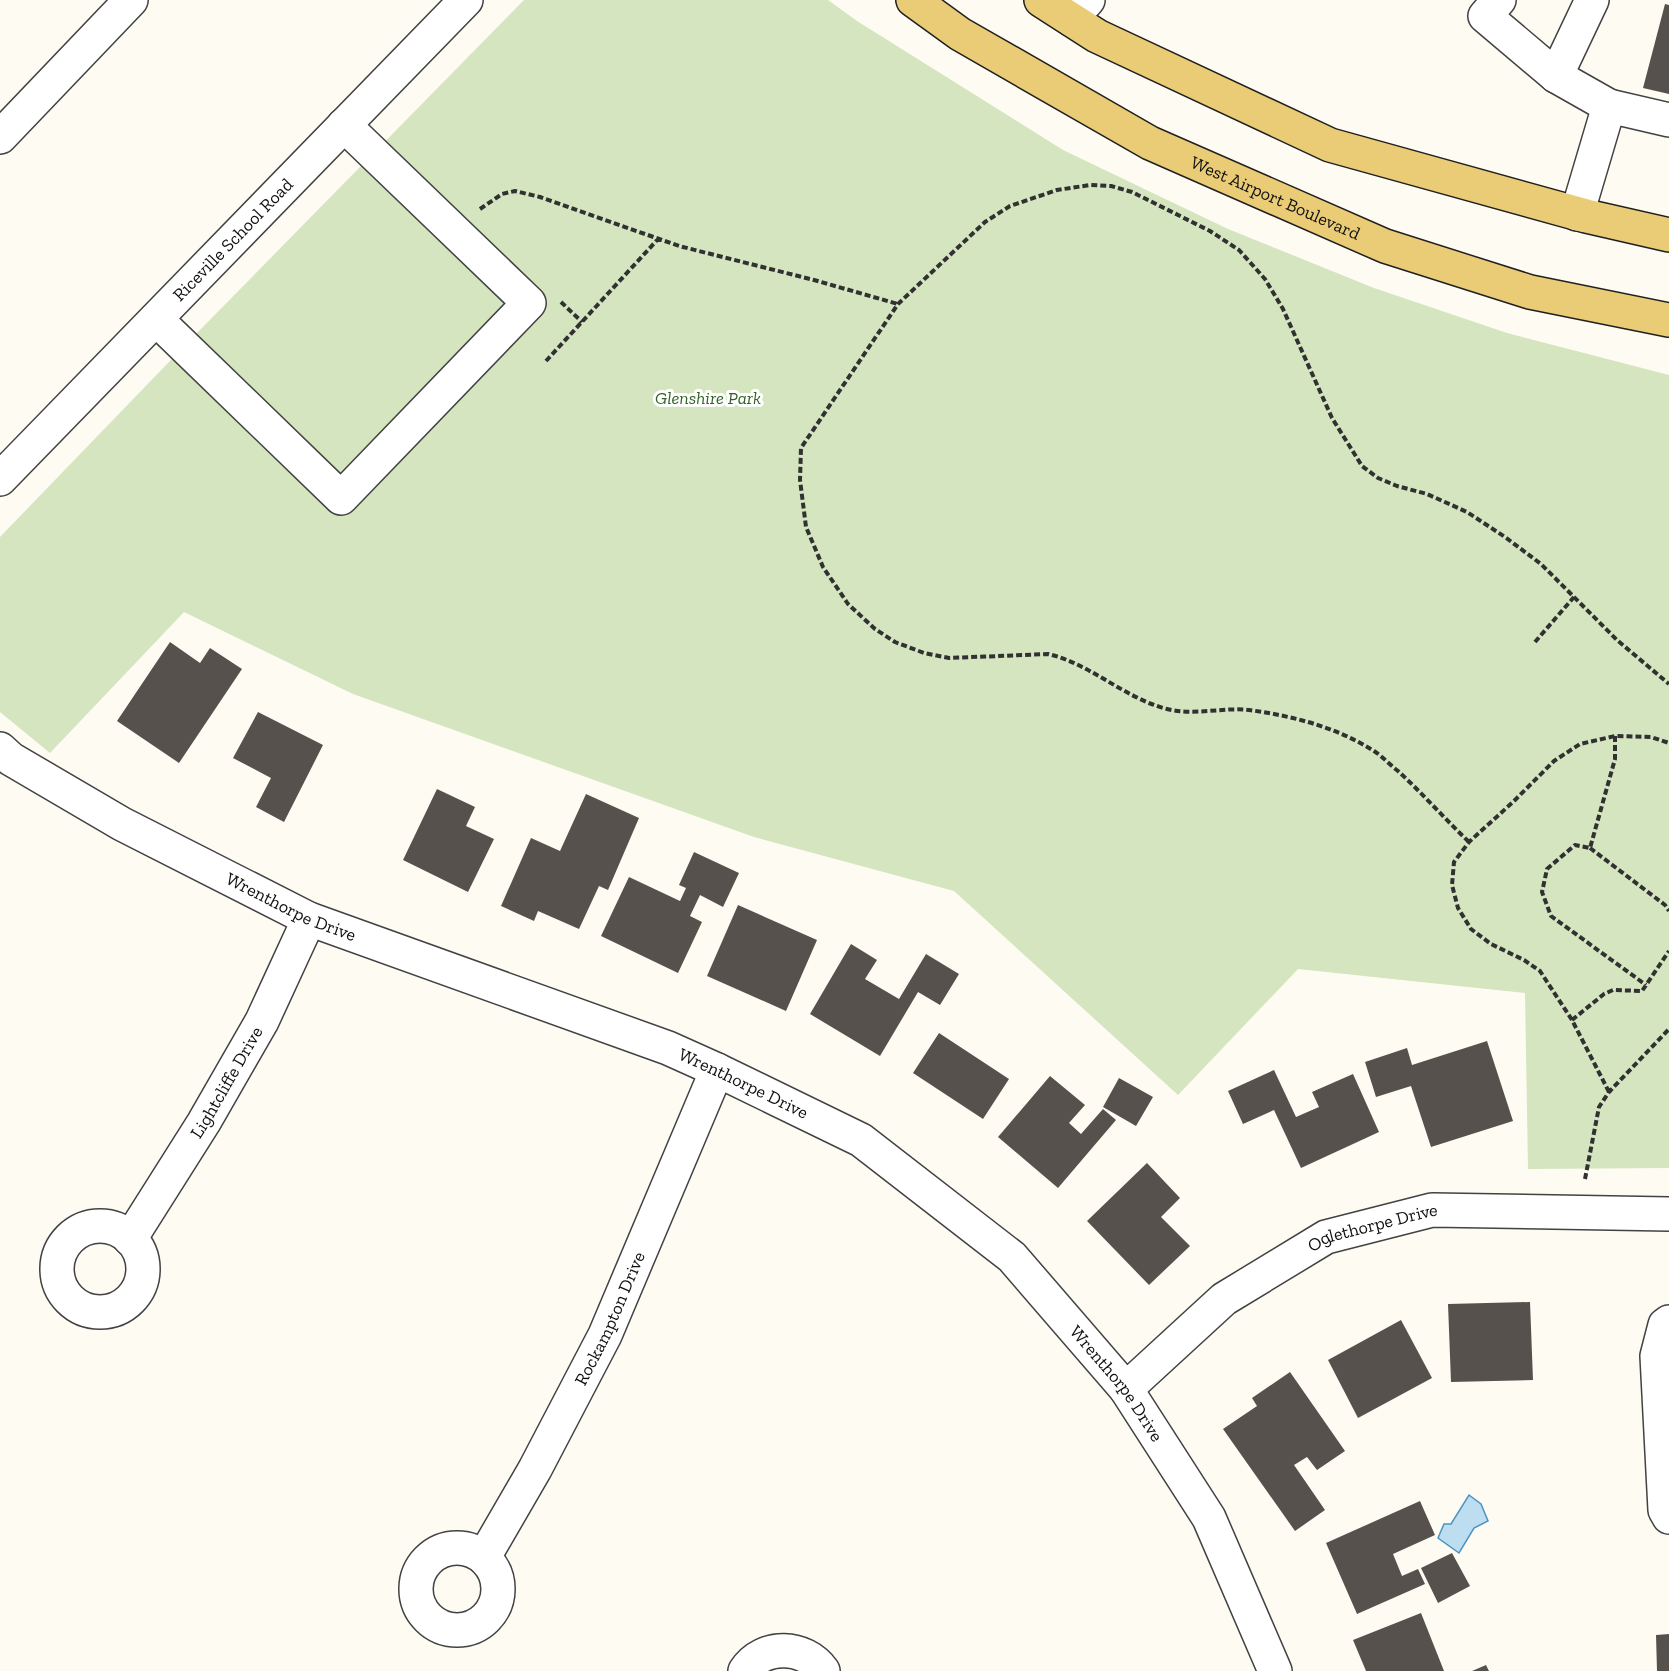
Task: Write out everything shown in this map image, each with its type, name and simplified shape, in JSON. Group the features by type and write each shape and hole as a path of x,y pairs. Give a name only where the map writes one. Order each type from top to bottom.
{"main road":[{"name":"West Airport Boulevard","path":"913,0 960,34 1150,143 1385,246 1530,292 1669,320"},
{"path":"1041,0 1079,10 1097,36 1330,145 1577,214 1669,235"}],"street":[{"path":"0,137 131,0"},
{"name":"Riceville School Road","path":"0,479 466,0"},
{"path":"1499,0 1485,16 1556,76 1609,106 1669,120"},
{"path":"1556,76 1592,0"},
{"path":"1577,214 1609,106"},
{"path":"156,319 341,498 529,303 344,125"},
{"name":"Wrenthorpe Drive","path":"0,749 11,759 122,824 309,919 668,1048 861,1140 1012,1257 1126,1389 1209,1518 1275,1671"},
{"name":"Lightcliffe Drive","path":"130,1239 204,1122 262,1021 309,919"},
{"name":"Rockampton Drive","path":"484,1557 535,1469 605,1335 717,1070"},
{"name":"Oglethorpe Drive","path":"1126,1389 1224,1299 1326,1237 1432,1210 1669,1214"},
{"path":"1669,1322 1665,1325 1657,1356 1665,1510 1669,1517"},
{"path":"745,1671 761,1656 776,1651 791,1651 806,1655 823,1671"}],"path":[{"path":"1469,842 1376,752 1341,733 1294,717 1246,710 1188,713 1169,710 1143,702 1063,658 1048,654 949,658 924,653 895,642 848,604 823,567 806,527 800,480 801,448 898,304 985,222 1010,206 1057,190 1090,185 1112,186 1132,192 1210,231 1239,250 1265,279 1283,309 1332,418 1362,466 1378,478 1427,494 1467,512 1505,537 1541,564 1617,640 1669,684"},
{"path":"459,236 469,216 502,194 515,191 679,246 898,304"},
{"path":"546,361 659,238"},
{"path":"1535,642 1574,597"},
{"path":"1590,848 1616,759 1615,736"},
{"path":"1609,1092 1572,1020 1540,971 1524,960 1491,944 1471,928 1458,908 1452,885 1454,862 1469,842 1554,761 1580,744 1615,736 1651,737 1669,743"},
{"path":"1646,985 1551,916 1542,892 1547,869 1575,845 1590,848 1665,905 1669,911"},
{"path":"1572,1020 1604,994 1613,990 1642,991 1669,951"},
{"path":"1579,1212 1599,1107 1609,1092 1669,1029"}],"green space":[{"name":"Glenshire Park","path":"524,0 828,0 857,21 1063,150 1228,229 1374,288 1507,333 1669,375 1669,1168 1528,1169 1525,993 1298,969 1178,1095 954,891 754,837 353,694 184,612 50,753 0,712 0,537"}],"water":[{"path":"1469,1495 1481,1504 1488,1521 1474,1528 1459,1553 1438,1538 1444,1524 1451,1524"}],"building":[{"path":"1665,4 1669,5 1669,94 1643,88"},
{"path":"170,642 200,663 210,648 242,669 179,763 117,721"},
{"path":"258,712 323,745 284,822 256,807 271,778 233,758"},
{"path":"437,789 475,807 466,826 494,839 468,892 403,860"},
{"path":"586,794 639,818 608,890 599,886 579,929 538,911 534,921 501,906 531,838 560,851"},
{"path":"694,852 739,873 723,907 700,895 690,916 702,922 678,973 601,936 629,877 680,901 686,888 679,885"},
{"path":"738,905 817,940 786,1011 707,976"},
{"path":"851,944 877,960 865,979 899,999 926,954 959,974 940,1005 918,992 880,1056 810,1014"},
{"path":"939,1033 1009,1079 983,1119 913,1073"},
{"path":"1487,1041 1513,1121 1431,1147 1411,1086 1376,1097 1365,1062 1407,1048 1412,1065"},
{"path":"1274,1070 1296,1117 1319,1107 1312,1092 1353,1074 1379,1132 1301,1168 1274,1110 1243,1124 1228,1091"},
{"path":"1050,1076 1085,1105 1069,1123 1081,1134 1103,1109 1116,1120 1058,1188 998,1137"},
{"path":"1119,1078 1153,1097 1136,1126 1103,1107"},
{"path":"1147,1163 1180,1198 1161,1217 1190,1246 1149,1285 1087,1221"},
{"path":"1530,1302 1533,1380 1451,1382 1448,1304"},
{"path":"1401,1320 1432,1378 1358,1418 1328,1360"},
{"path":"1290,1372 1345,1451 1317,1470 1307,1457 1294,1465 1325,1510 1295,1531 1223,1429 1257,1406 1252,1398"},
{"path":"1420,1501 1435,1535 1393,1554 1402,1576 1418,1569 1425,1584 1357,1614 1326,1543"},
{"path":"1452,1553 1470,1586 1438,1603 1421,1568"},
{"path":"1421,1613 1444,1671 1366,1671 1353,1640"},
{"path":"1669,1634 1669,1671 1657,1671 1656,1635"},
{"path":"1486,1665 1489,1671 1472,1671"}]}
